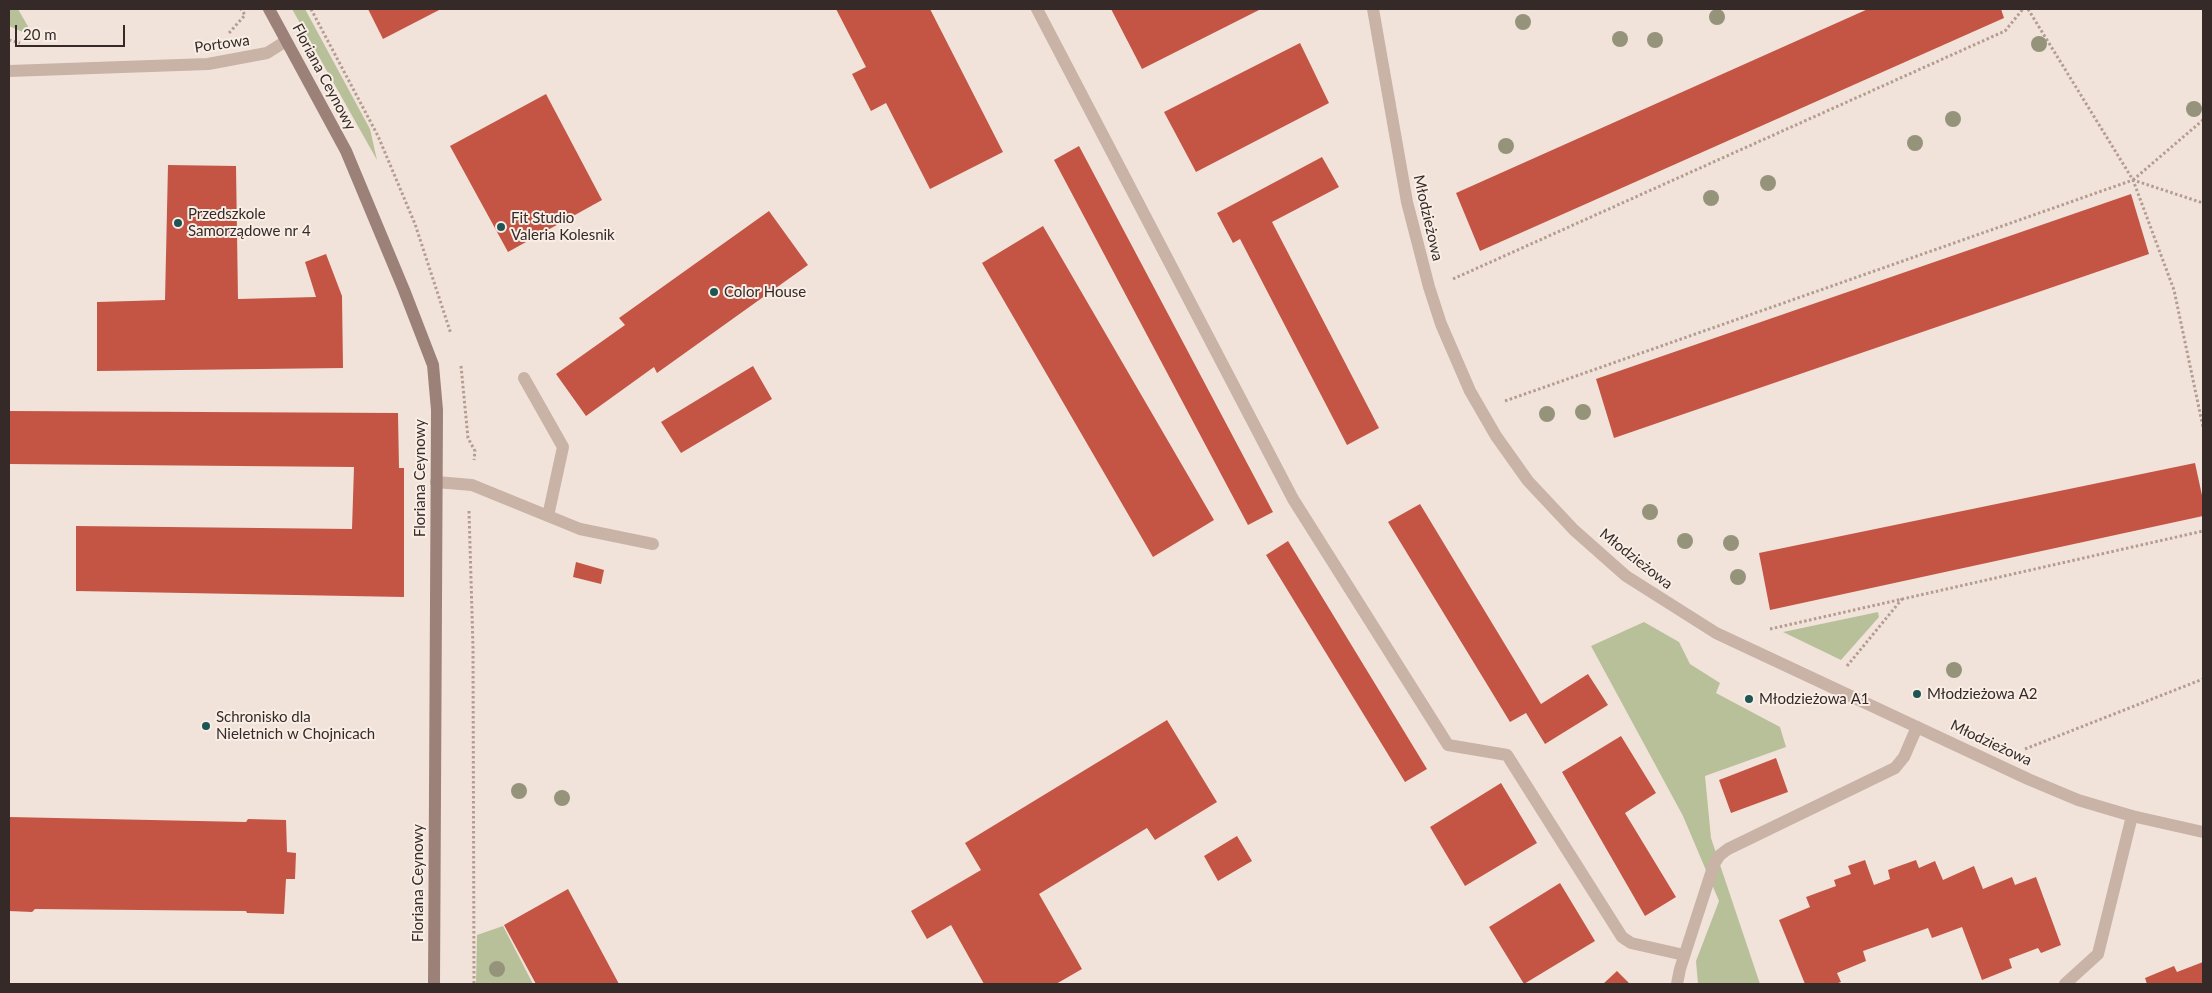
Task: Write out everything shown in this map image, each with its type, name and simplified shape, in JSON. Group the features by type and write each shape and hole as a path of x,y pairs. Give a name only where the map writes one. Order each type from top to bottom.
{"street":[{"name":"Floriana Ceynowy","path":"268,9 346,151 433,365 437,410 434,984"},
{"path":"1037,9 1293,499 1448,745 1507,755 1622,938 1630,943 1684,955"},
{"name":"Młodzieżowa","path":"1373,9 1402,179 1428,287 1456,361 1470,391 1496,436 1528,481 1547,503 1626,576 1716,633 2078,800 2132,816 2203,832"},
{"name":"Portowa","path":"9,72 208,64 267,53 286,41"},
{"path":"524,378 563,447 548,516"},
{"path":"436,482 472,485 597,534 652,544"},
{"path":"1677,984 1684,955 1714,864 1720,855 1728,849 1895,768 1904,757 1917,727"},
{"path":"2065,984 2098,954 2132,816"}],"path":[{"path":"1452,280 2005,31 2023,9"},
{"path":"2028,9 2133,180 2174,290 2203,427"},
{"path":"1502,402 2133,180 2203,120"},
{"path":"2133,180 2203,203"},
{"path":"1782,626 2203,531"},
{"path":"1845,668 1903,598"},
{"path":"2019,751 2203,679"}],"green space":[{"path":"9,9 18,9 34,37 9,26"},
{"path":"292,9 305,9 370,129 377,160"},
{"path":"1878,612 1879,617 1841,660 1783,632"},
{"path":"1644,622 1679,642 1690,664 1720,683 1716,693 1780,727 1786,747 1705,776 1711,838 1760,984 1698,984 1696,961 1719,901 1683,816 1591,646"},
{"path":"503,926 533,984 476,984 477,935"}],"building":[{"path":"368,9 441,9 383,39"},
{"path":"836,9 930,9 1003,152 930,189 886,103 871,111 852,74 866,67"},
{"path":"1111,9 1261,9 1142,69"},
{"path":"1868,9 2001,9 2004,18 1480,251 1456,193"},
{"path":"1300,43 1329,103 1196,172 1164,112"},
{"path":"546,94 602,200 508,252 450,146"},
{"path":"1079,146 1273,512 1248,525 1054,160"},
{"path":"1322,157 1339,187 1272,222 1379,428 1347,445 1240,239 1233,243 1217,213"},
{"path":"168,165 236,166 238,299 316,297 305,262 326,254 342,296 343,368 97,371 97,302 165,300"},
{"path":"2131,194 2149,254 1614,438 1596,379"},
{"name":"Color House","path":"769,211 808,265 657,373 654,367 586,416 556,374 625,325 619,318"},
{"path":"1043,226 1214,520 1153,557 982,263"},
{"path":"753,366 772,399 681,453 661,422"},
{"path":"9,411 398,413 399,468 404,468 404,597 76,591 76,526 352,529 354,467 9,464"},
{"path":"2195,463 2203,500 2203,516 1770,610 1759,553"},
{"path":"1420,504 1541,704 1588,674 1608,705 1545,744 1526,713 1510,722 1388,522"},
{"path":"1288,541 1427,769 1405,782 1266,555"},
{"path":"576,562 604,570 601,584 573,577"},
{"path":"1167,720 1217,802 1155,840 1147,828 1039,894 1082,969 1056,984 984,984 951,925 927,939 911,911 981,870 965,843"},
{"path":"1621,736 1656,793 1625,813 1676,897 1645,916 1562,772"},
{"path":"1776,758 1788,792 1731,813 1719,780"},
{"path":"1501,783 1537,843 1465,886 1430,827"},
{"path":"9,817 246,822 248,819 286,820 287,852 296,853 295,879 286,879 284,914 247,913 246,911 35,909 32,912 9,911"},
{"path":"1237,836 1252,861 1218,881 1204,856"},
{"path":"1865,860 1874,885 1890,879 1888,870 1916,860 1919,868 1935,861 1943,880 1974,866 1983,889 2012,877 2015,885 2036,877 2061,945 2041,953 2038,948 2009,959 2012,968 1982,980 1962,927 1932,938 1928,928 1863,951 1866,961 1837,973 1841,982 1835,984 1805,984 1779,920 1810,907 1806,897 1836,886 1834,880 1851,874 1848,866"},
{"path":"1560,883 1595,941 1524,984 1489,927"},
{"path":"568,889 619,984 536,984 504,925"},
{"path":"2203,962 2203,984 2147,984 2145,978 2174,966 2177,972"},
{"path":"1617,971 1630,984 1603,984"}],"place":[{"name":"Przedszkole Samorządowe nr 4","path":"178,223"},
{"name":"Fit Studio Valeria Kolesnik","path":"501,227"},
{"name":"Color House","path":"714,292"},
{"name":"Młodzieżowa A2","path":"1917,694"},
{"name":"Młodzieżowa A1","path":"1749,699"},
{"name":"Schronisko dla Nieletnich w Chojnicach","path":"206,726"}]}
